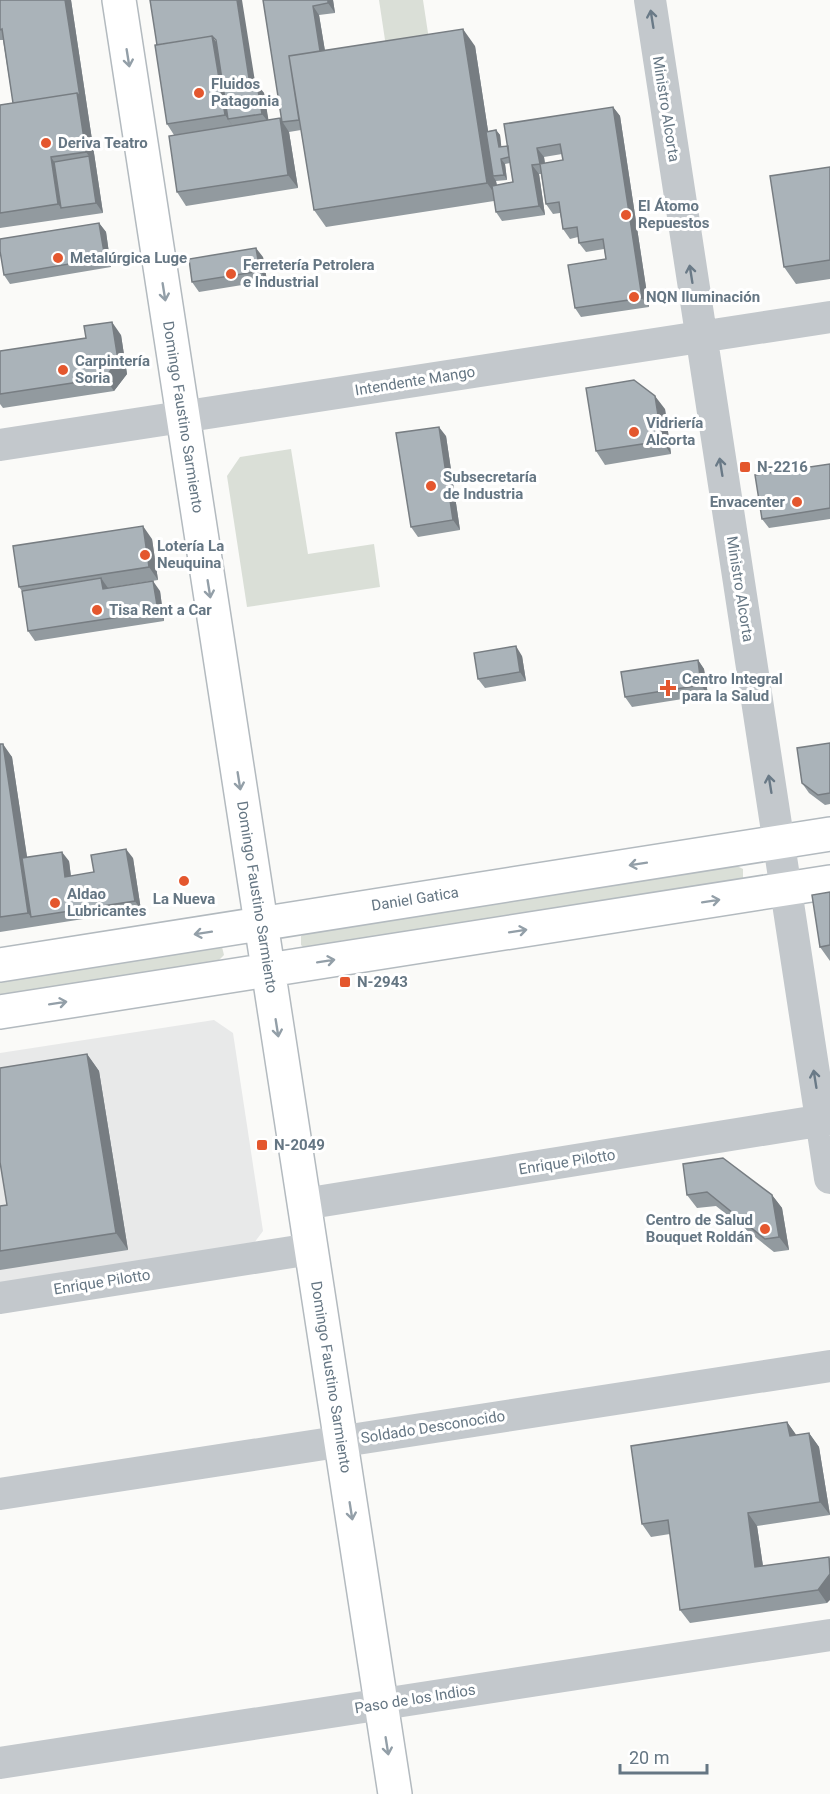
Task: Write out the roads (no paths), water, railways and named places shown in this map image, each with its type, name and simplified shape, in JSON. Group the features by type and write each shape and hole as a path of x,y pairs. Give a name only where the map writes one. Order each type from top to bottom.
{"main road":[{"name":"Domingo Faustino Sarmiento","path":"119,0 395,1794"},
{"name":"Daniel Gatica","path":"0,965 830,834"},
{"path":"0,1012 830,882"}],"street":[{"name":"Ministro Alcorta","path":"650,0 786,889 826,1120 830,1178"},
{"name":"Intendente Mango","path":"0,446 830,317"},
{"name":"Enrique Pilotto","path":"304,1204 826,1120"},
{"name":"Enrique Pilotto","path":"0,1298 311,1249"},
{"name":"Soldado Desconocido","path":"0,1494 830,1366"},
{"name":"Paso de los Indios","path":"0,1762 830,1635"}],"place":[{"name":"Fluidos Patagonia","path":"199,93"},
{"name":"Deriva Teatro","path":"46,143"},
{"name":"El Átomo Repuestos","path":"626,215"},
{"name":"Metalúrgica Luge","path":"58,258"},
{"name":"Ferretería Petrolera e Industrial","path":"231,274"},
{"name":"NQN Iluminación","path":"634,297"},
{"name":"Carpintería Soria","path":"63,370"},
{"name":"Vidriería Alcorta","path":"634,432"},
{"name":"N-2216","path":"745,467"},
{"name":"Subsecretaría de Industria","path":"431,486"},
{"name":"Envacenter","path":"797,502"},
{"name":"Lotería La Neuquina","path":"145,555"},
{"name":"Tisa Rent a Car","path":"97,610"},
{"name":"Centro Integral para la Salud","path":"668,688"},
{"name":"La Nueva","path":"184,881"},
{"name":"Aldao Lubricantes","path":"55,903"},
{"name":"N-2943","path":"345,982"},
{"name":"N-2049","path":"262,1145"},
{"name":"Centro de Salud Bouquet Roldán","path":"765,1229"}]}
